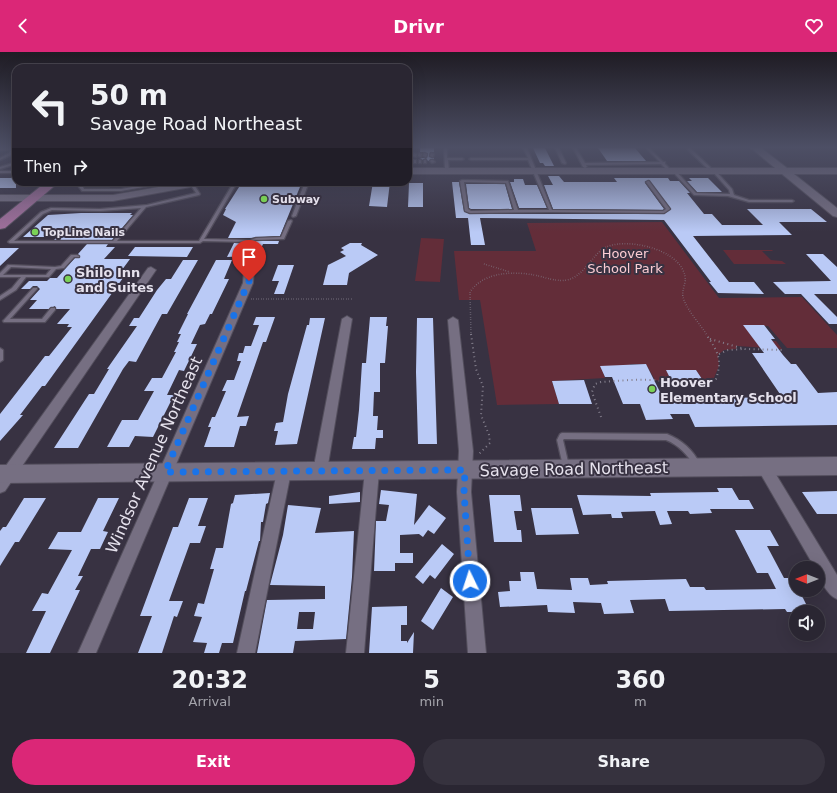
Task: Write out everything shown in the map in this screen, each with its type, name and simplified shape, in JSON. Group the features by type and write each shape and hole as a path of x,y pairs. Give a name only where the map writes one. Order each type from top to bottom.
{"main road":[{"path":"790,176 837,214"},
{"path":"0,225 48,186"},
{"path":"0,198 112,198 154,192 181,186"},
{"name":"Savage Road Northeast","path":"3,478 165,472 284,472 320,470 372,471 471,463 567,469 837,466"}],"street":[{"path":"3,478 151,270"},
{"name":"Windsor Avenue Northeast","path":"87,653 248,283 249,270"},
{"path":"320,470 347,318"},
{"path":"453,320 466,451 471,463 464,492 477,653"},
{"path":"764,467 837,591"},
{"path":"356,653 372,471"},
{"path":"246,653 284,472"}],"lane":[{"path":"537,176 551,211"},
{"path":"678,176 695,194 729,196 749,201 792,201"},
{"path":"718,176 731,190 732,194 729,196"},
{"path":"516,212 507,182 462,181 466,210 470,212 516,212 551,211 664,212 668,209 648,182"},
{"path":"82,186 81,189 84,190 137,188 147,186"},
{"path":"196,186 198,194 144,207 100,210 52,209 42,213 10,242 200,242 201,240 250,241 256,239 283,238 290,221"},
{"path":"201,240 233,186"},
{"path":"294,216 305,186"},
{"path":"114,242 144,207"},
{"path":"0,276 10,266 62,268 73,256 77,256"},
{"path":"42,281 55,268"},
{"path":"0,276 47,276"},
{"path":"0,298 14,289 25,276"},
{"path":"35,289 6,321 43,321 53,309"},
{"path":"0,350 0,360"},
{"path":"567,469 560,440 562,436 667,437 676,440 687,449 699,468"}],"path":[{"path":"471,463 490,443 489,435 481,415 484,393 483,386 476,369 471,344 470,292 473,286 498,275 511,273 526,274 557,280 569,280 577,275 601,251 625,245 647,246 669,255 681,267 685,274 682,290 684,298 720,354 719,370 716,378 705,385 682,385 650,380 609,380 595,384 592,392 601,417"},
{"path":"484,264 506,270 511,273"},
{"path":"241,298 353,299"},
{"path":"709,338 745,349"},
{"path":"720,354 728,350 786,350"}],"green space":[{"name":"Hoover School Park","path":"662,222 719,298 802,297 837,335 837,348 787,348 768,326 744,325 755,341 776,341 782,349 737,346 736,349 724,350 718,355 719,366 714,378 707,383 695,384 692,380 702,379 696,370 667,370 671,383 655,380 646,364 630,364 637,380 601,367 605,378 552,381 559,404 497,405 480,300 459,300 454,251 536,251 527,223"},
{"path":"421,238 444,239 440,282 415,281"},
{"path":"723,250 772,250 773,251 762,251 771,260 782,261 786,264 734,264"}],"building":[{"path":"548,176 559,176 564,182 617,182 614,178 668,178 670,181 679,181 690,193 687,193 704,214 712,214 722,225 763,225 747,209 811,209 827,222 779,222 792,235 693,236 729,282 754,282 764,294 718,293 664,220 480,218 485,245 471,245 468,218 456,218 452,182 459,182 464,211 470,214 664,214 671,209 649,180 645,183 664,209 663,210 553,209 544,185 553,185"},
{"path":"12,177 12,186 16,186 16,188 0,188 0,178"},
{"path":"689,178 708,178 722,192 697,192 687,181 692,181"},
{"path":"514,179 523,179 525,185 537,185 547,208 519,208 510,182 514,182"},
{"path":"412,183 423,183 423,207 408,207 409,186 412,186"},
{"path":"466,184 505,184 512,209 469,208"},
{"path":"240,186 300,186 280,236 228,238 236,222 223,215 225,209"},
{"path":"372,186 390,186 387,207 369,206"},
{"path":"81,213 132,213 130,215 133,215 112,240 54,240 57,237 23,237 48,215"},
{"path":"256,241 279,241 278,244 263,244 258,255 227,257 234,243 250,244"},
{"path":"350,243 362,243 361,245 378,255 349,273 347,285 323,285 328,265 346,256 340,252 344,250 341,248"},
{"path":"87,244 108,244 106,247 115,247 104,259 130,259 116,278 123,278 45,386 42,386 20,415 23,415 0,441 0,414 45,356 49,356 72,327 67,327 69,324 57,324 70,309 56,309 55,306 49,309 29,309 37,300 30,300 40,289 37,286 33,286 30,289 21,289 29,281 47,281 50,278 57,278 75,258 80,258 78,254"},
{"path":"135,247 193,247 187,257 128,256"},
{"path":"0,248 19,248 0,266"},
{"path":"806,254 823,254 837,267 837,294 814,294 837,317 837,324 829,324 801,294 785,294 773,282 831,281"},
{"path":"183,260 198,260 167,314 162,314 136,362 129,361 123,369 78,448 54,448 89,394 94,394 109,369 107,369 137,326 129,326 134,318 139,318 157,290 166,279 171,279"},
{"path":"216,260 232,260 224,279 229,279 212,314 210,314 205,324 200,325 191,344 197,344 184,371 179,370 167,395 174,395 153,437 135,436 129,447 107,447 122,420 138,420 154,391 144,391 152,378 162,378 176,352 174,352 181,334 178,334 187,314"},
{"path":"278,265 294,265 284,294 274,294 279,281 272,281"},
{"path":"256,317 275,317 266,342 263,342 237,417 249,416 246,426 240,426 234,447 204,447 211,427 208,427 212,417 215,417 226,391 222,391 227,380 234,380 241,361 237,361 239,353 243,353 245,346 251,346 259,325 253,325"},
{"path":"370,317 387,317 386,326 388,326 385,363 380,363 380,392 374,392 373,416 378,416 377,430 383,430 383,438 376,438 375,449 352,449 354,437 356,437 362,363 366,363"},
{"path":"310,318 325,318 297,444 275,445 278,431 274,431 276,423 283,422 288,394"},
{"path":"417,318 433,318 437,444 418,444 416,372"},
{"path":"743,325 764,325 775,339 771,339 783,355 791,364 796,364 818,393 837,392 837,425 695,427 689,414 670,414 673,419 646,420 640,404 623,404 612,377 605,377 600,366 646,364 660,392 667,392 671,399 782,397 752,353 764,353"},
{"path":"666,370 696,370 702,379 671,380"},
{"path":"584,380 592,404 559,404 552,381"},
{"path":"717,488 732,488 739,500 749,500 754,509 710,509 712,513 690,514 688,511 667,511 672,524 660,525 655,511 621,512 623,518 612,518 611,514 583,515 577,495 651,496 650,493 719,492"},
{"path":"381,490 417,494 414,525 429,505 446,518 434,534 428,530 423,537 419,534 400,535 400,553 413,553 413,563 395,563 395,571 374,571 376,521 386,521 389,505 379,504"},
{"path":"837,491 837,514 817,514 802,492"},
{"path":"360,492 360,502 329,504 329,496"},
{"path":"270,493 268,503 266,504 263,522 261,522 260,541 245,591 233,643 222,643 219,653 204,653 207,643 193,642 202,617 194,616 198,603 204,604 214,569 210,569 216,548 223,548 231,504 233,503 235,495"},
{"path":"489,495 520,495 522,511 514,511 517,530 521,530 522,542 494,542"},
{"path":"24,498 46,498 19,542 15,542 0,566 0,531 3,527 6,527"},
{"path":"98,498 119,498 103,531 108,532 100,549 91,549 78,576 83,576 75,590 80,590 50,653 26,653 46,611 32,611 42,593 48,594 72,550 48,549 58,532 81,532"},
{"path":"189,498 208,498 198,526 206,526 200,543 190,543 169,601 183,601 177,617 174,616 162,653 138,653 152,616 140,616 173,527 178,527"},
{"path":"288,505 321,508 315,533 354,531 352,577 346,639 295,641 293,653 257,653 267,600 325,599 325,586 270,585 283,535","holes":["299,612 315,612 313,629 297,629"]},
{"path":"531,508 572,508 579,534 536,535"},
{"path":"735,530 770,530 779,546 767,546 784,578 789,578 789,597 802,597 806,605 789,605 789,612 785,609 669,611 665,599 630,600 634,613 604,614 601,603 573,602 575,613 548,612 547,605 500,607 498,592 510,591 509,581 521,581 520,572 534,572 537,589 572,590 570,578 588,578 590,585 608,584 607,581 686,579 690,587 704,587 706,590 776,589 768,573 757,573"},
{"path":"442,544 454,554 435,579 430,575 423,584 415,577"},
{"path":"441,588 453,597 433,630 421,621"},
{"path":"407,606 407,625 401,625 401,641 407,641 407,643 414,632 413,653 369,653 372,607"}],"place":[{"name":"Subway","path":"264,199"},
{"name":"TopLine Nails","path":"35,232"},
{"name":"Shilo Inn and Suites","path":"68,279"},
{"name":"Hoover Elementary School","path":"652,389"}],"route":[{"path":"249,281 165,472 465,470 464,492 470,581"}]}
